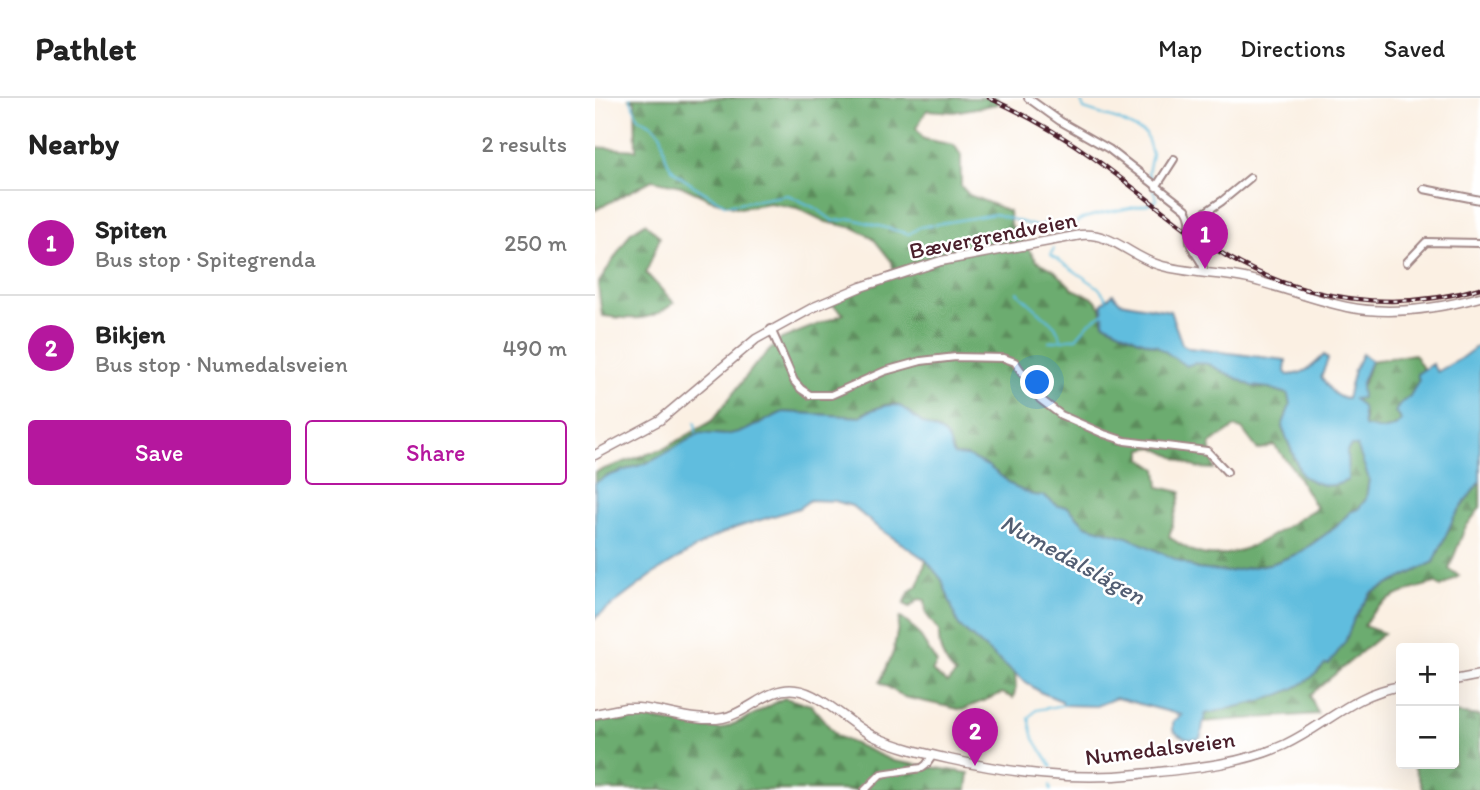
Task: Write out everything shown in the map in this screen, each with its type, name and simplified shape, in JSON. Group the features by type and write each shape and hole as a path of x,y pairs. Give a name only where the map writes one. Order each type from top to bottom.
{"main road":[{"name":"Bævergrendveien","path":"595,455 660,420 738,353 771,330 833,299 927,265 1081,235 1107,238 1155,264 1247,279 1332,304 1373,311 1428,309 1480,297"},
{"path":"1459,679 1480,675"},
{"name":"Numedalsveien","path":"595,714 625,708 718,718 744,710 773,693 802,691 874,736 933,755 1016,772 1064,777 1125,775 1183,769 1254,755 1282,746 1358,699 1376,691 1396,687"}],"street":[{"path":"1028,98 1060,121 1109,149 1186,209 1191,222 1190,243 1203,262 1204,273"},
{"path":"1156,187 1174,159"},
{"path":"1191,222 1222,201 1250,177"},
{"path":"1424,189 1480,200"},
{"path":"1407,262 1426,242 1480,243"},
{"path":"771,330 794,381 810,395 831,395 885,371 921,361 956,356 1004,358 1015,362 1040,399 1061,415 1125,441 1207,451 1227,472"},
{"path":"865,790 881,774 922,768 933,755"}],"green space":[{"path":"628,98 997,98 998,104 954,112 927,110 916,128 924,139 954,145 961,155 961,186 969,195 1009,211 1010,224 1037,261 1054,270 1073,289 1095,299 1101,308 1104,323 1170,354 1195,363 1208,363 1252,386 1288,394 1290,405 1282,427 1302,476 1347,480 1347,451 1351,446 1357,446 1369,479 1366,499 1336,527 1299,553 1274,563 1227,572 1197,569 1179,563 1156,550 1085,525 1068,507 1058,506 1044,496 1016,488 988,466 967,456 954,455 948,440 939,430 927,426 896,404 885,405 864,413 861,417 783,412 744,431 725,435 713,434 595,483 595,472 665,448 712,421 755,365 781,339 844,314 829,302 894,273 892,262 872,237 854,228 826,222 797,208 770,203 740,208 709,199 681,186 652,180 595,210 595,147 636,150 635,101","holes":["1235,427 1242,429 1258,450 1274,445 1294,470 1316,508 1275,534 1244,549 1213,555 1194,552 1169,537 1181,492 1159,487 1157,469 1142,459 1142,449 1154,447 1197,468 1214,469 1210,444"]},
{"path":"645,223 660,237 646,273 674,303 648,317 602,316 598,284 631,232"},
{"path":"1414,354 1424,370 1418,374 1419,380 1410,396 1400,404 1396,412 1401,421 1383,430 1364,426 1364,414 1354,399 1371,361"},
{"path":"1480,481 1480,508 1465,528 1449,569 1459,576 1441,587 1435,583 1404,593 1376,609 1364,626 1384,633 1310,695 1318,714 1202,722 1205,714 1286,692 1314,676 1329,663 1345,642 1354,619 1371,593 1434,562 1454,517"},
{"path":"926,560 942,580 959,626 1015,674 1016,688 1013,698 1002,693 962,710 904,697 880,682 893,653 900,617 916,630 937,663 932,671 947,683 956,674 942,654 939,631 926,614 925,600 919,599 910,607 904,604 910,591 918,586"},
{"path":"784,698 811,705 837,736 893,761 969,773 967,790 595,790 595,722 639,717 722,729"},
{"path":"1459,714 1480,716 1480,790 1423,790 1415,769 1459,769"}],"water":[{"name":"Numedalslågen","path":"1113,294 1120,302 1170,311 1182,344 1189,348 1286,360 1285,372 1288,375 1308,369 1324,355 1328,359 1321,377 1332,391 1342,398 1347,399 1354,370 1362,354 1371,361 1361,385 1362,398 1354,399 1362,407 1364,426 1382,430 1394,427 1401,421 1395,412 1410,396 1419,380 1417,374 1432,364 1437,372 1480,344 1480,481 1454,517 1434,562 1371,593 1354,619 1345,642 1329,664 1325,664 1314,676 1300,685 1270,698 1205,714 1201,736 1196,740 1182,737 1173,730 1173,721 1182,715 1116,698 1096,706 1063,705 1062,701 1040,692 1015,674 959,626 942,580 926,560 877,527 852,506 835,501 810,500 799,508 712,538 655,573 595,618 595,483 652,461 700,433 725,435 744,431 783,412 861,417 884,406 898,405 946,436 954,455 967,456 988,466 1016,488 1044,496 1058,506 1068,507 1085,525 1127,537 1197,569 1227,572 1274,563 1299,553 1336,527 1350,512 1358,509 1366,499 1369,479 1357,446 1351,446 1347,451 1348,480 1335,485 1324,485 1302,476 1282,427 1290,405 1288,394 1252,386 1208,364 1195,363 1186,366 1157,346 1104,323 1102,303"}],"waterway":[{"path":"630,98 638,118 650,124 661,136 665,156 674,171 726,205 788,195 817,209 833,221 853,219 909,234 920,227 995,214 1038,227 1046,233 1050,230 1059,233 1062,228 1069,233 1078,221 1088,217 1152,203 1157,200 1152,185"},
{"path":"1080,98 1084,109 1118,120 1146,134 1152,154 1148,173 1152,180"},
{"path":"1041,229 1043,225"},
{"path":"1054,248 1051,255 1098,287 1107,299"},
{"path":"1017,292 1055,326 1061,338"},
{"path":"1049,342 1076,338 1090,322 1104,313"},
{"path":"695,422 696,432"},
{"path":"1052,767 1034,739 1029,718 1036,710 1063,705"},
{"path":"1050,785 1051,790"}],"railway":[{"path":"989,98 1031,118 1070,142 1228,257 1288,284 1319,293 1383,301 1448,296 1480,288"}],"place":[{"name":"Spiten","path":"1205,269"},
{"name":"Bikjen","path":"975,766"}]}
